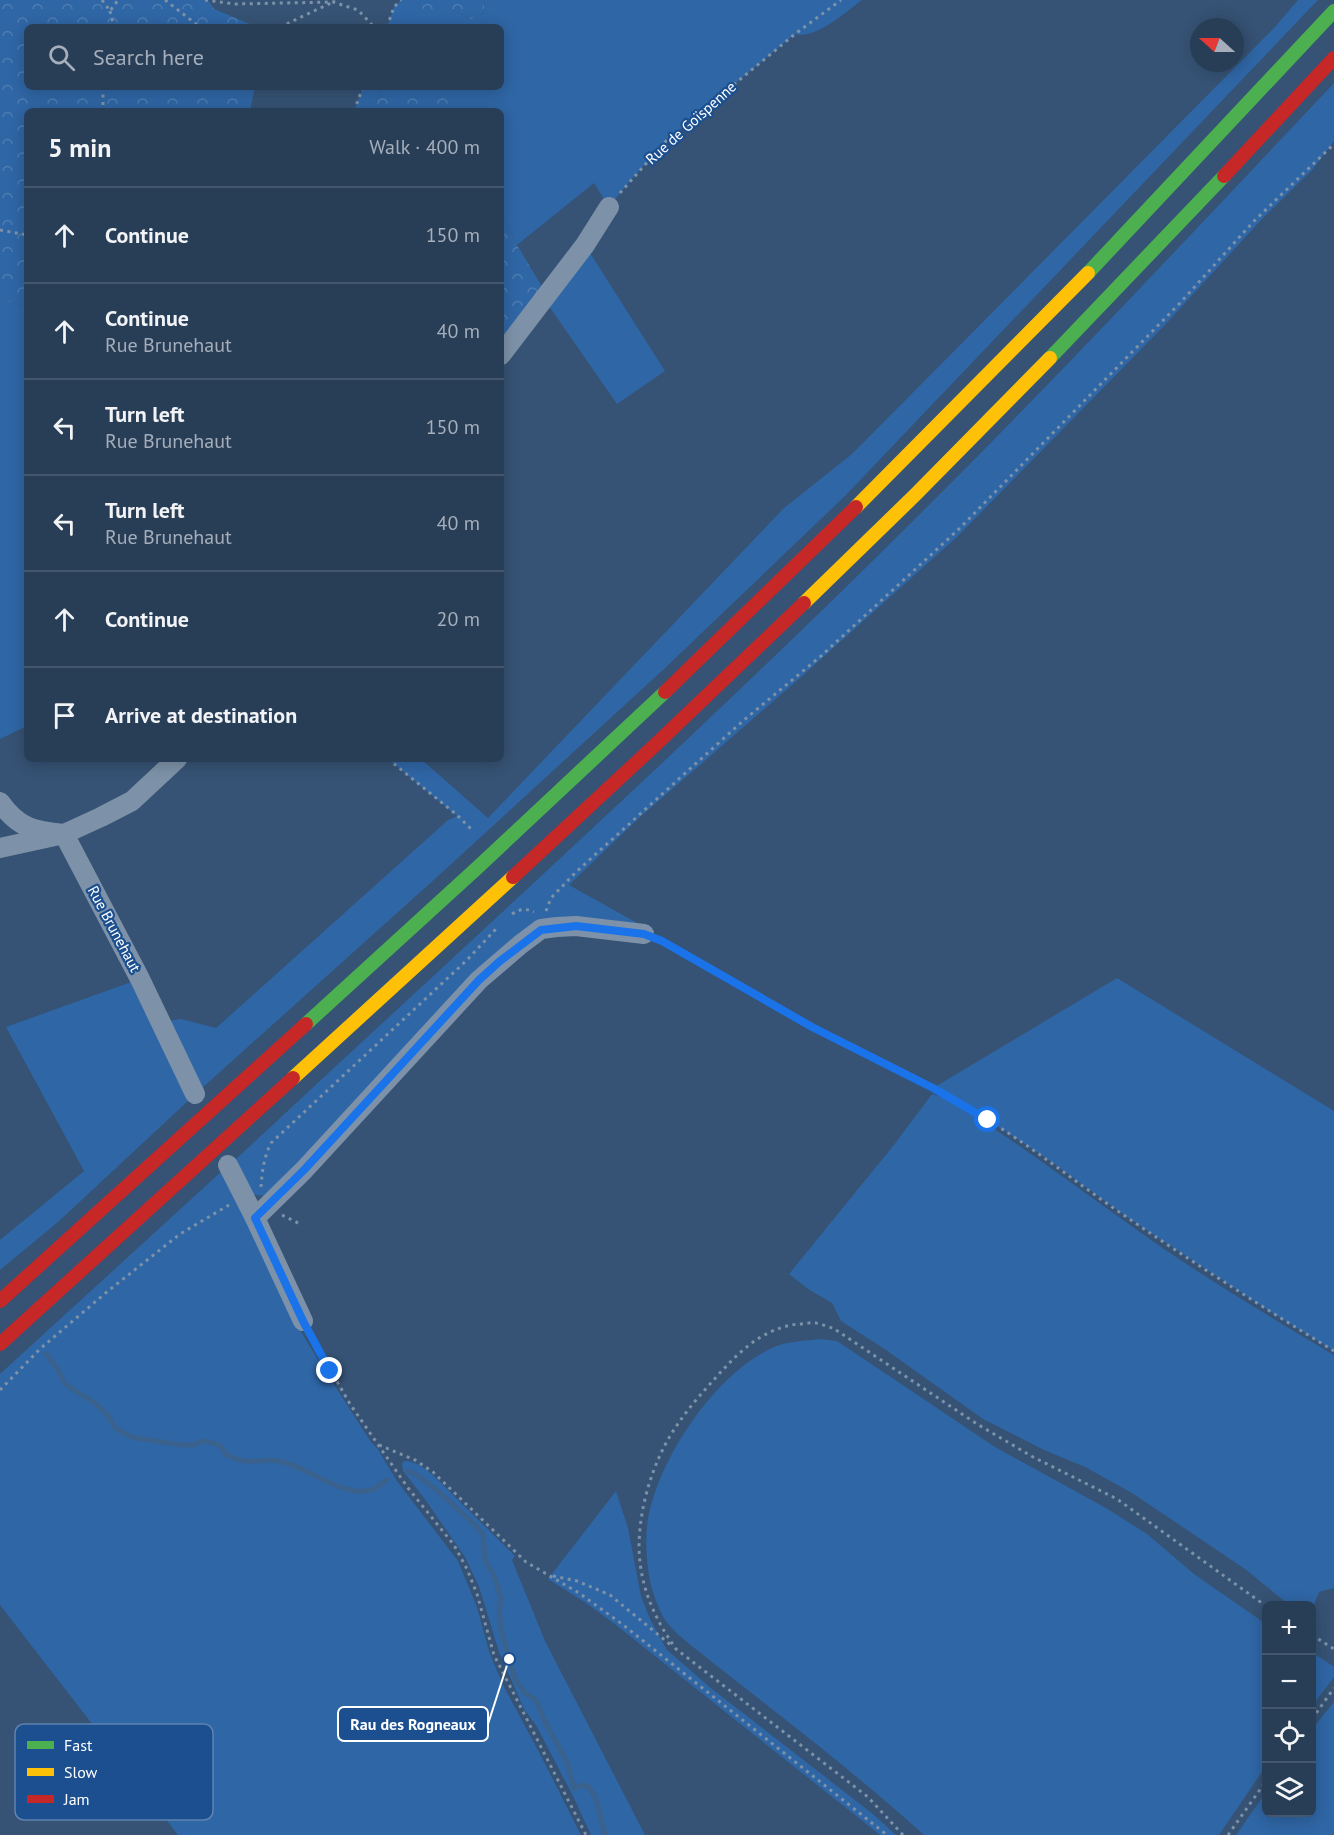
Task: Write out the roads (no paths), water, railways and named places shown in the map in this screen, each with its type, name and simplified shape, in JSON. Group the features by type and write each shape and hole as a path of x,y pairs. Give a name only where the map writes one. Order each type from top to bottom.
{"highway":[{"path":"0,1301 499,848 772,590 1053,310 1334,11"},
{"path":"0,1344 521,870 793,614 1058,351 1334,58"}],"street":[{"path":"504,351 585,245 609,207"},
{"path":"0,848 64,834 132,801 174,762"},
{"path":"0,802 20,823 38,831 64,834"},
{"name":"Rue Brunehaut","path":"64,834 140,979 195,1094"},
{"path":"255,1218 304,1170 479,980 541,927 576,926 644,934"},
{"path":"228,1165 303,1321"}],"waterway":[{"path":"46,1354 57,1368 65,1384 96,1404 108,1415 115,1428 131,1437 181,1445 195,1445 201,1441 212,1443 219,1445 225,1454 238,1460 279,1461 348,1490 371,1490 387,1480"},
{"path":"408,1471 423,1479 442,1495 483,1535 485,1559 493,1573 501,1598 499,1612 501,1630 515,1679 525,1693 536,1700 567,1762 574,1788 583,1785 589,1787 596,1799 605,1835"}],"place":[{"name":"Rau des Rogneaux","path":"509,1659"}]}
